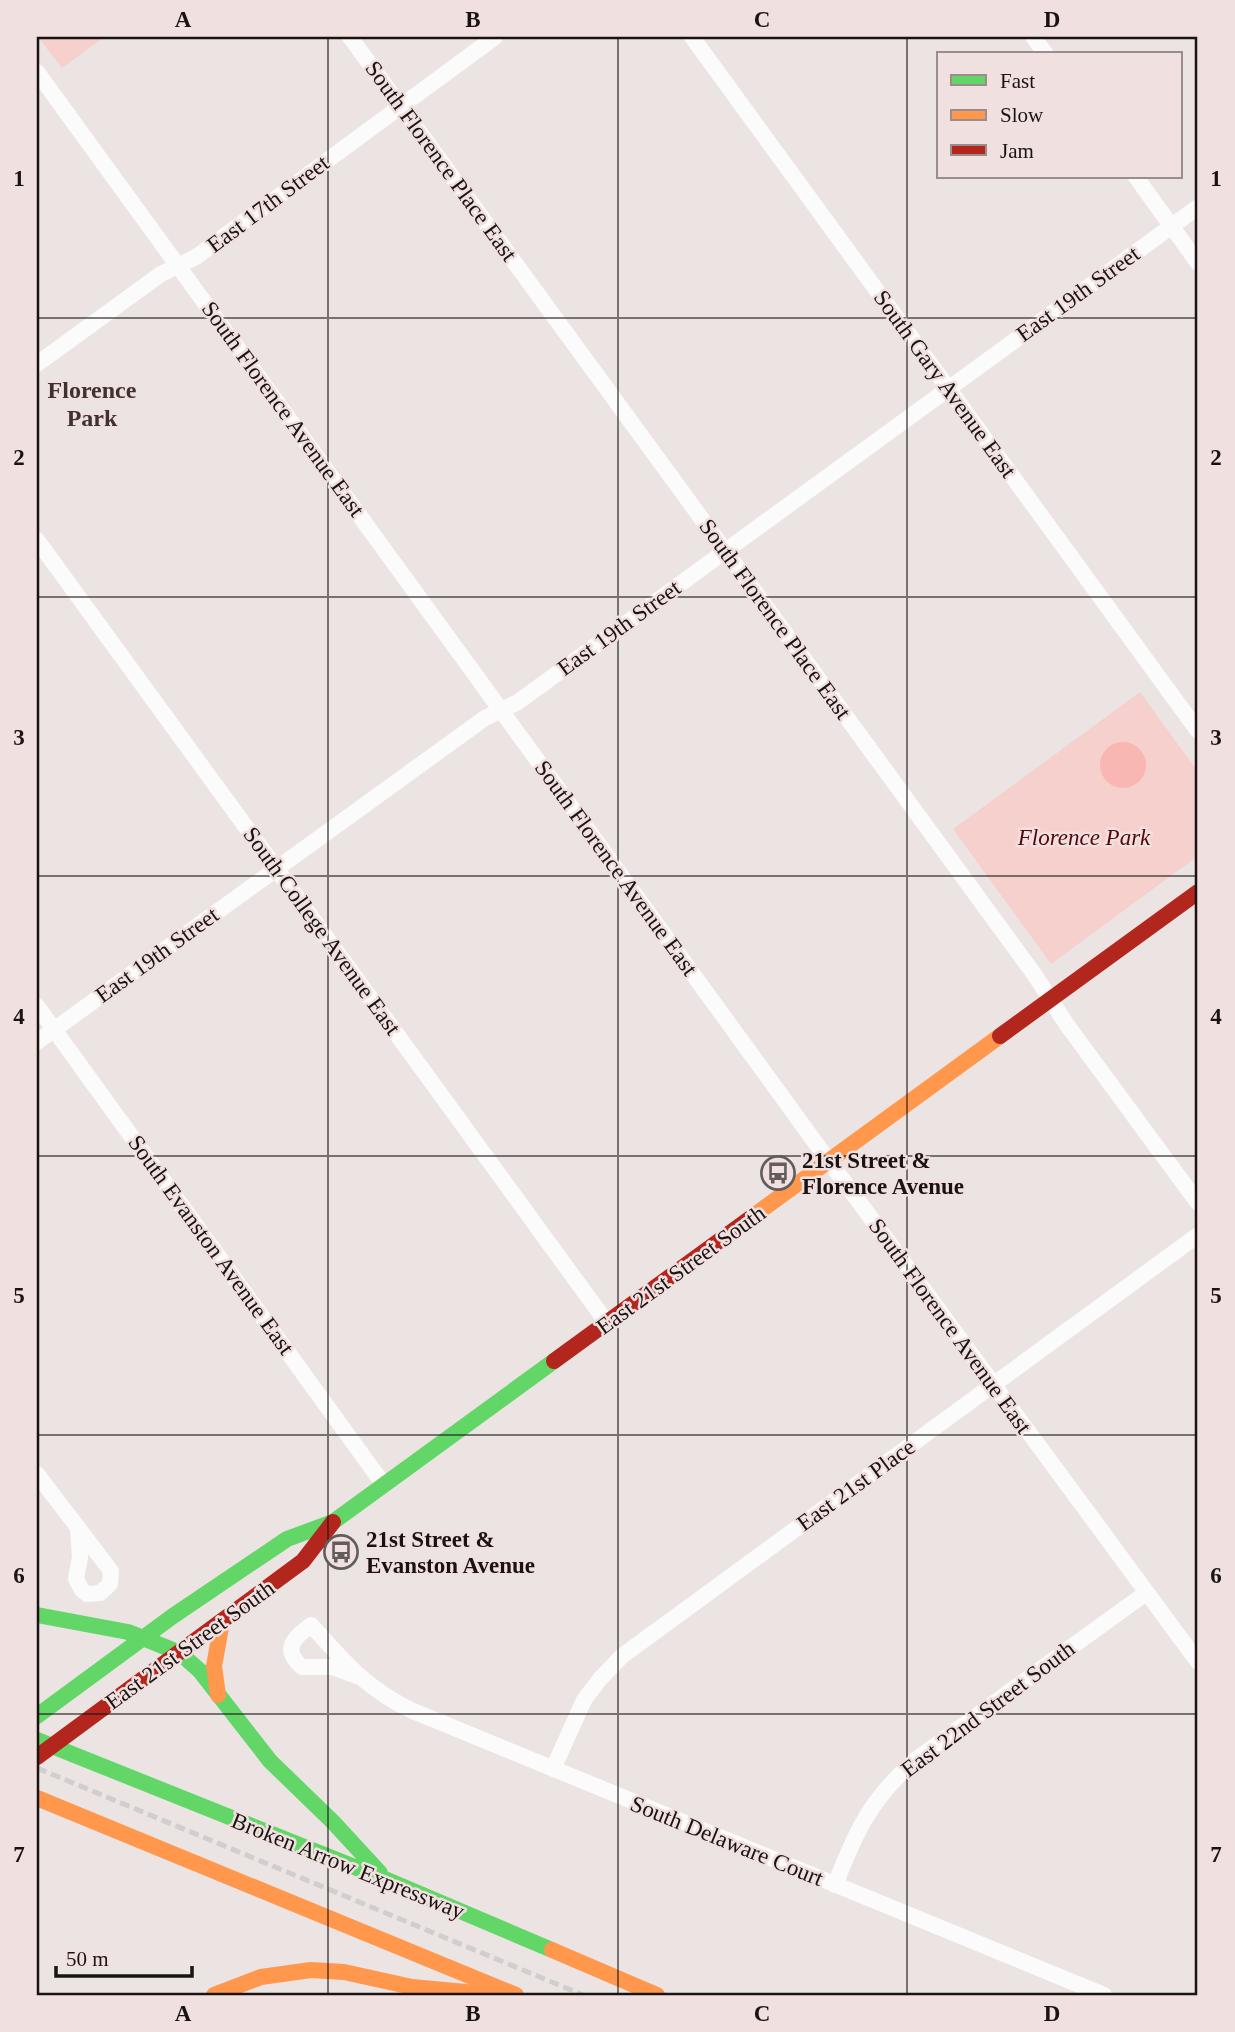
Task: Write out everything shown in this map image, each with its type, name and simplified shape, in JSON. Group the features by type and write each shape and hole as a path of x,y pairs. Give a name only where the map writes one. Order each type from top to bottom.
{"main road":[{"name":"East 21st Street South","path":"37,1716 145,1636 287,1539 333,1522 1198,892"},
{"name":"East 21st Street South","path":"37,1757 303,1562 333,1522"},
{"path":"37,1615 121,1629 145,1636 190,1660 284,1778 309,1804 333,1823 387,1880"},
{"path":"218,1695 214,1666 222,1622"},
{"name":"Broken Arrow Expressway","path":"37,1740 387,1880 657,1995"},
{"path":"37,1798 516,1995"},
{"path":"214,1995 227,1988 284,1972 315,1969 401,1985 502,1995"}],"street":[{"name":"South Florence Place East","path":"350,37 1198,1203"},
{"name":"East 17th Street","path":"37,364 161,274 196,257 495,37"},
{"name":"South Gary Avenue East","path":"692,37 1198,731"},
{"path":"1033,37 1044,52"},
{"name":"South Florence Avenue East","path":"37,72 993,1385 1198,1662"},
{"path":"1137,178 1198,263"},
{"name":"East 19th Street","path":"37,1042 485,718 528,694 1198,207"},
{"name":"South College Avenue East","path":"37,540 607,1323"},
{"name":"South Evanston Avenue East","path":"37,1006 384,1485"},
{"name":"East 21st Place","path":"553,1769 584,1700 622,1656 1198,1236"},
{"path":"37,1474 78,1530"},
{"name":"East 22nd Street South","path":"835,1885 863,1819 897,1776 1146,1592"},
{"name":"South Delaware Court","path":"357,1676 389,1700 413,1711 1104,1995"}],"green space":[{"path":"38,37 104,37 62,68"},
{"name":"Florence Park","path":"1140,692 1198,772 1198,856 1051,964 953,829"}],"shaded area":[{"path":"1123,742 1139,749 1146,765 1139,781 1123,788 1107,781 1100,765 1107,749"}],"railway":[{"path":"37,1768 583,1995"}],"traffic: fast":[{"path":"37,1716 173,1616 287,1539 333,1522 554,1361"},
{"path":"37,1615 128,1632 180,1653 200,1671 270,1761 333,1822 380,1873"},
{"path":"37,1740 387,1880 552,1950"}],"traffic: slow":[{"path":"752,1217 1000,1036"},
{"path":"218,1695 214,1666 222,1622"},
{"path":"37,1798 516,1995"},
{"path":"552,1950 657,1995"},
{"path":"214,1995 261,1977 311,1970 344,1972 412,1987 487,1994"}],"traffic: jam":[{"path":"1000,1036 1198,892"},
{"path":"554,1361 752,1217"},
{"path":"37,1757 303,1561 333,1522"}],"place":[{"name":"21st Street & Florence Avenue","path":"778,1173"},
{"name":"21st Street & Evanston Avenue","path":"341,1552"}],"district":[{"name":"Florence Park","path":"92,404"}]}
